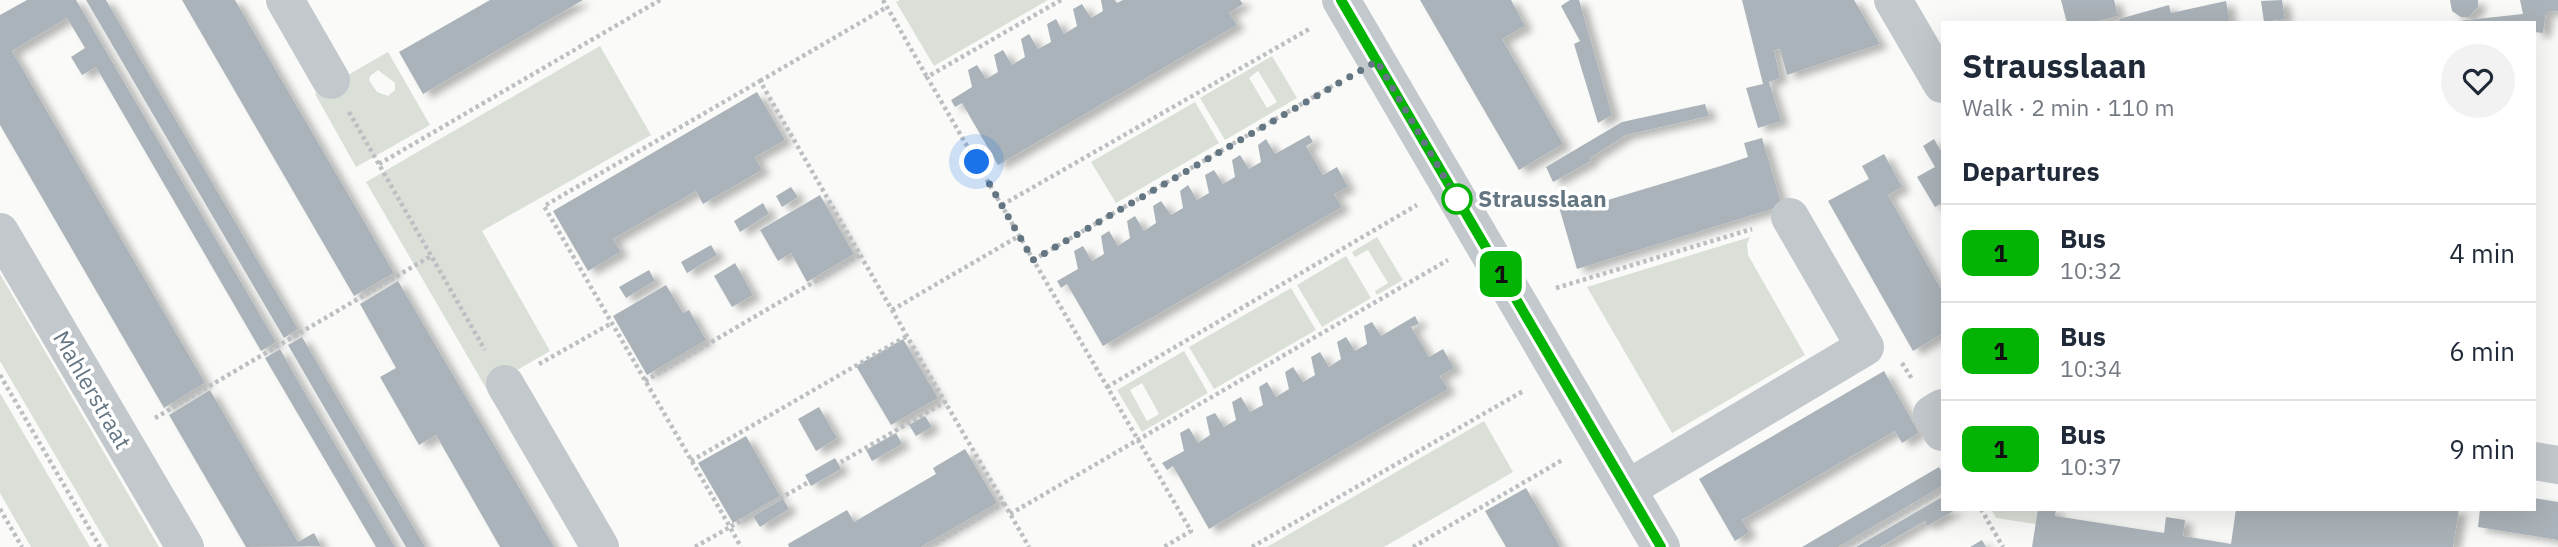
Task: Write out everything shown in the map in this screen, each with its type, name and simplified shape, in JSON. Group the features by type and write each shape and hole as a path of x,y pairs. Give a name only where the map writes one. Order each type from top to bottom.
{"street":[{"path":"285,0 331,80"},
{"path":"1893,0 1941,82"},
{"path":"1343,4 1661,547"},
{"path":"1627,489 1865,347 1790,218"},
{"name":"Mahlerstraat","path":"0,232 185,547"},
{"path":"505,384 600,547"},
{"path":"2536,461 2558,465"}],"path":[{"path":"379,164 660,0"},
{"path":"883,0 1191,531 1164,547"},
{"path":"928,78 1061,0"},
{"path":"1002,205 1343,4"},
{"path":"741,547 544,206 887,7"},
{"path":"1033,260 1377,61"},
{"path":"331,80 505,384 612,323"},
{"path":"760,81 1029,547"},
{"path":"1107,387 1450,186"},
{"path":"1516,300 1790,218"},
{"path":"892,310 1019,236"},
{"path":"1010,514 1482,240"},
{"path":"645,380 860,255"},
{"path":"121,438 431,256"},
{"path":"691,461 907,336"},
{"path":"1865,347 1897,354 1939,418"},
{"path":"1252,547 1558,371"},
{"path":"0,375 100,547"},
{"path":"841,462 945,402"},
{"path":"1413,547 1598,439"},
{"path":"695,547 807,483"},
{"path":"1845,547 1941,492"},
{"path":"929,547 1004,503"},
{"path":"0,509 22,547"},
{"path":"1982,511 2003,547"}],"shaded area":[{"path":"1048,0 934,66 896,2"},
{"path":"600,46 651,135 482,231 550,351 486,388 366,182"},
{"path":"388,52 430,125 356,167 315,94","holes":["378,70 395,83 395,90 388,96 377,92 369,80"]},
{"path":"1272,56 1297,98 1225,140 1200,98","holes":["1258,71 1277,102 1267,108 1249,78"]},
{"path":"1195,102 1219,143 1116,203 1091,162"},
{"path":"1377,237 1403,280 1377,295 1375,291 1388,283 1368,250 1355,257 1352,252"},
{"path":"1750,237 1747,244 1748,255 1805,355 1672,433 1587,287"},
{"path":"1346,256 1371,298 1322,327 1297,285"},
{"path":"0,274 159,547 109,547 0,361"},
{"path":"1291,288 1316,330 1214,389 1189,347"},
{"path":"1184,351 1208,393 1142,432 1117,390","holes":["1142,383 1159,414 1147,421 1130,390"]},
{"path":"0,393 90,547 31,547 0,493"},
{"path":"1484,421 1513,472 1384,547 1267,547"},
{"path":"1992,511 2038,511 2036,524 1996,518"}],"building":[{"path":"27,0 76,0 276,342 261,351 96,67 82,75 71,57 85,48 67,18 12,51 205,383 164,408 0,125 0,15"},
{"path":"86,0 106,0 298,329 284,338"},
{"path":"182,0 235,0 394,273 354,296"},
{"path":"490,0 583,0 423,94 399,52"},
{"path":"1101,0 1115,0 1117,3 1123,0 1240,0 1243,4 1229,13 1237,25 998,165 962,103 955,107 951,100 972,87 968,70 977,65 986,79 998,72 994,55 1003,50 1012,65 1025,57 1021,39 1029,34 1038,49 1051,42 1047,24 1056,19 1064,34 1077,26 1073,9 1082,4 1091,18 1103,11"},
{"path":"1420,0 1511,0 1525,26 1502,39 1563,144 1519,170"},
{"path":"1570,0 1579,0 1612,115 1598,123 1574,44 1580,41 1561,6"},
{"path":"1742,0 1854,0 1880,44 1787,75 1780,49 1774,50 1780,78 1769,82 1781,121 1758,128 1746,88 1763,84"},
{"path":"2061,0 2114,0 2118,16 2099,21 2066,21"},
{"path":"2282,0 2285,19 2264,21 2261,1"},
{"path":"2450,0 2478,0 2478,7 2469,17 2461,17 2452,11"},
{"path":"2520,0 2558,0 2558,11 2546,12 2543,33 2536,32 2536,21 2458,21 2523,14"},
{"path":"2226,1 2230,21 2119,19 2169,5 2171,13"},
{"path":"757,92 785,140 755,157 762,170 703,204 696,191 613,239 621,252 588,271 553,211"},
{"path":"1705,104 1709,116 1626,135 1590,158 1591,161 1553,182 1546,167 1622,122"},
{"path":"1309,135 1313,142 1306,146 1323,175 1337,167 1348,187 1334,194 1342,207 1103,346 1067,284 1061,288 1057,281 1078,269 1074,251 1083,246 1092,261 1104,254 1101,236 1109,231 1118,246 1130,238 1127,221 1135,216 1144,231 1156,223 1153,206 1161,201 1171,215 1183,208 1180,191 1188,185 1197,200 1209,193 1205,175 1214,170 1223,184 1235,177 1232,160 1240,155 1249,169 1261,162 1258,145 1266,139 1275,154"},
{"path":"1762,138 1782,206 1577,269 1557,200 1574,195 1578,209 1724,165 1748,157 1744,143"},
{"path":"1934,139 1941,151 1941,204 1935,207 1917,177 1935,167 1923,146"},
{"path":"1884,154 1902,187 1888,195 1941,289 1941,335 1913,351 1828,201 1869,179 1862,166"},
{"path":"791,187 798,197 782,207 776,196"},
{"path":"820,195 854,254 807,282 791,253 778,261 760,230"},
{"path":"763,203 769,214 740,232 734,221"},
{"path":"711,245 717,255 687,273 681,262"},
{"path":"735,263 753,295 732,307 714,276"},
{"path":"649,270 655,281 626,298 619,287"},
{"path":"398,281 554,547 500,547 436,435 419,445 380,377 396,368 360,304"},
{"path":"666,285 683,313 689,310 706,340 647,375 613,316"},
{"path":"1415,316 1419,324 1411,327 1429,357 1443,349 1454,368 1440,376 1448,389 1209,529 1173,466 1167,470 1162,463 1184,451 1180,433 1189,428 1198,443 1210,435 1206,417 1215,413 1224,427 1236,420 1232,402 1241,397 1250,412 1263,405 1259,387 1267,382 1276,397 1289,389 1285,372 1293,367 1303,382 1315,375 1311,357 1320,352 1329,367 1341,359 1337,342 1346,337 1355,351 1367,344 1364,326 1372,322 1381,336"},
{"path":"302,337 425,547 406,547 345,443 288,345"},
{"path":"903,339 938,398 891,425 856,366"},
{"path":"280,349 395,547 376,547 265,358"},
{"path":"1884,371 1919,433 1902,443 1895,431 1742,520 1749,532 1735,541 1699,479"},
{"path":"210,390 298,542 314,533 321,546 246,547 169,415"},
{"path":"819,407 837,438 816,451 798,419"},
{"path":"925,416 932,427 916,436 909,425"},
{"path":"896,433 902,444 872,461 866,450"},
{"path":"746,436 780,496 733,523 698,463"},
{"path":"965,449 997,503 921,547 789,547 788,544 847,510 854,522 936,474 933,468"},
{"path":"835,458 841,469 811,486 805,475"},
{"path":"1939,467 1941,470 1941,487 1838,547 1802,547"},
{"path":"1526,488 1560,547 1506,547 1485,511"},
{"path":"1941,498 1941,511 1953,511 1927,526 1925,521 1880,547 1856,547"},
{"path":"2536,498 2558,502 2558,540 2478,527 2480,511 2536,511"},
{"path":"783,499 789,509 760,527 753,516"},
{"path":"2038,511 2056,511 2055,516 2164,533 2166,517 2185,520 2183,536 2231,544 2236,511 2459,511 2453,547 2032,547"},
{"path":"1982,540 1986,547 1970,547"}],"bus line":[{"name":"1","path":"1341,0 1661,547"}],"place":[{"name":"Strausslaan","path":"1457,199"}],"route":[{"path":"977,162 1033,260 1377,61 1460,204 1457,199"}]}
